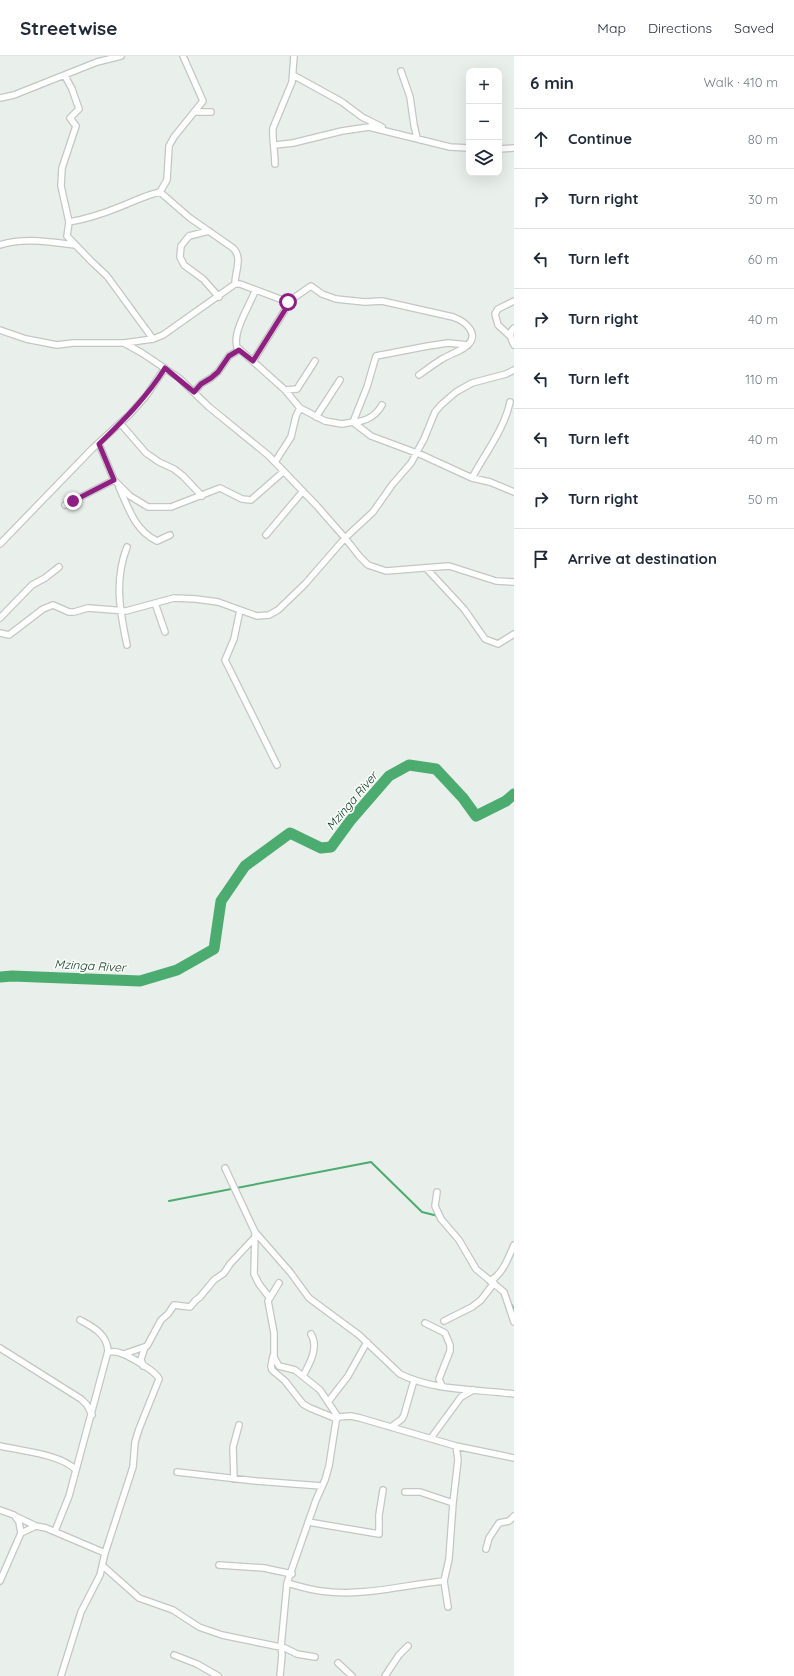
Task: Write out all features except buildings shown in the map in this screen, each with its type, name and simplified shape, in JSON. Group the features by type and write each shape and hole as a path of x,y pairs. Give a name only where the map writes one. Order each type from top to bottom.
{"street":[{"path":"0,98 14,95 97,62 121,56"},
{"path":"69,222 88,219 145,195 160,192 167,180 169,146 174,137 203,101 183,56"},
{"path":"275,164 275,145 272,135 273,128 292,82 294,75 294,56"},
{"path":"402,71 410,97 417,138"},
{"path":"294,75 342,102 362,117 395,133"},
{"path":"65,76 72,89 79,109 70,118 76,126 62,168 61,186 69,222 68,236 75,245 108,276 153,339"},
{"path":"195,112 211,112"},
{"path":"275,145 293,143 370,127 454,147 466,148"},
{"path":"502,149 514,148"},
{"path":"160,192 190,218 233,248 239,258 236,284"},
{"path":"209,231 189,236 181,246 180,257 184,265 203,279 219,297"},
{"path":"0,245 30,241 75,245"},
{"path":"0,330 31,341 58,345 73,343 124,343 153,339 163,335 236,284 240,284 288,302"},
{"path":"253,361 285,310 288,302 311,286 322,294 336,299 365,302 382,301 453,317 462,320 471,328 471,340 468,345 440,360 419,375"},
{"path":"256,291 235,340 237,347 285,390 300,408 316,417 335,423 359,422 373,416 382,405"},
{"path":"514,301 498,309 494,314 498,325 510,336 514,345"},
{"path":"510,336 511,331 514,328"},
{"path":"124,343 165,368 194,392 209,407 268,455 345,538 366,563 381,570 449,566 496,581 514,582"},
{"path":"353,422 359,411 376,356 435,345 468,345"},
{"path":"194,392 201,384 218,372 229,356 239,350"},
{"path":"285,390 297,389 315,361"},
{"path":"0,544 75,466 146,396 165,368"},
{"path":"0,633 9,635 49,606 56,606 69,612 88,608 126,611 174,598 218,602 249,614 263,617 278,610 299,590 345,538 373,512 392,485 411,463 435,412 456,392 477,380 506,374 514,370"},
{"path":"316,417 340,380"},
{"path":"472,478 502,426 507,415 510,402"},
{"path":"275,462 291,437 296,416 300,408"},
{"path":"353,422 371,436 417,453 472,478 490,482 514,492"},
{"path":"120,423 146,453 183,476 202,496"},
{"path":"99,444 136,524 141,530 157,541 170,534"},
{"path":"116,481 130,496 142,504 155,508 171,507 220,488 242,500 251,500 283,472"},
{"path":"65,506 116,481"},
{"path":"266,535 303,492"},
{"path":"127,547 119,586 119,611 127,646"},
{"path":"0,618 32,585 45,578 59,567"},
{"path":"426,568 464,609 485,639 498,644 514,634"},
{"path":"155,603 165,632"},
{"path":"240,610 234,638 225,660 277,765"},
{"path":"225,1168 255,1234 290,1272 309,1298 367,1342 395,1371 414,1380 442,1386 514,1394"},
{"path":"436,1192 435,1206 441,1219 459,1240 476,1269 505,1294 514,1322"},
{"path":"255,1234 254,1274 259,1284 269,1297"},
{"path":"144,1366 141,1359 145,1347 155,1333 161,1320 168,1314 174,1305 190,1307 214,1280 224,1273 255,1234"},
{"path":"444,1321 478,1303 502,1270 514,1245"},
{"path":"279,1283 269,1297 268,1301 274,1333 274,1357 279,1366 292,1368 320,1390 338,1418 329,1466 308,1522 288,1584 281,1647 282,1655 280,1676"},
{"path":"55,1531 69,1496 108,1352 106,1342 99,1332 80,1320"},
{"path":"424,1323 446,1333 450,1345 450,1351 439,1379 442,1386"},
{"path":"303,1376 314,1350 315,1341 311,1334"},
{"path":"328,1402 348,1376 367,1342"},
{"path":"124,1354 145,1347"},
{"path":"0,1348 81,1400 87,1405 92,1415"},
{"path":"274,1351 271,1366 272,1370 285,1382 303,1404 310,1408 338,1418 351,1416 456,1446 514,1458"},
{"path":"61,1676 81,1612 103,1566 105,1553 132,1467 135,1442 158,1379 156,1375 144,1366 124,1354 118,1352 108,1352"},
{"path":"391,1427 402,1419 404,1415 414,1380"},
{"path":"432,1438 461,1397 473,1390"},
{"path":"234,1479 233,1447 239,1425"},
{"path":"0,1446 56,1459 76,1470"},
{"path":"448,1607 444,1581 449,1559 458,1460 456,1446"},
{"path":"177,1472 234,1479 322,1486"},
{"path":"308,1522 379,1534 379,1515 383,1490"},
{"path":"405,1492 420,1492 453,1503"},
{"path":"0,1510 36,1526 55,1531 105,1553"},
{"path":"0,1581 21,1533 19,1522 14,1515"},
{"path":"486,1549 489,1538 499,1523 509,1521 514,1516"},
{"path":"21,1533 36,1526"},
{"path":"218,1565 264,1568 292,1574"},
{"path":"103,1566 139,1598 174,1610 199,1627 222,1635 281,1647 298,1654 315,1657"},
{"path":"288,1584 321,1591 344,1592 382,1590 444,1581"},
{"path":"385,1676 399,1655 408,1646"},
{"path":"174,1655 197,1664 218,1676"},
{"path":"338,1663 352,1676"}],"waterway":[{"name":"Mzinga River","path":"0,977 12,976 140,981 177,970 214,949 221,901 245,866 290,833 321,848 331,847 350,821 389,776 409,765 436,769 463,798 476,816 506,801 514,794"},
{"path":"169,1201 371,1162 422,1212 438,1216"},
{"path":"510,1302 514,1309"}],"route":[{"path":"73,501 114,480 99,444 146,396 165,368 179,378 194,392 201,384 218,372 229,356 233,353 239,350 253,361 285,310 288,302"}]}
